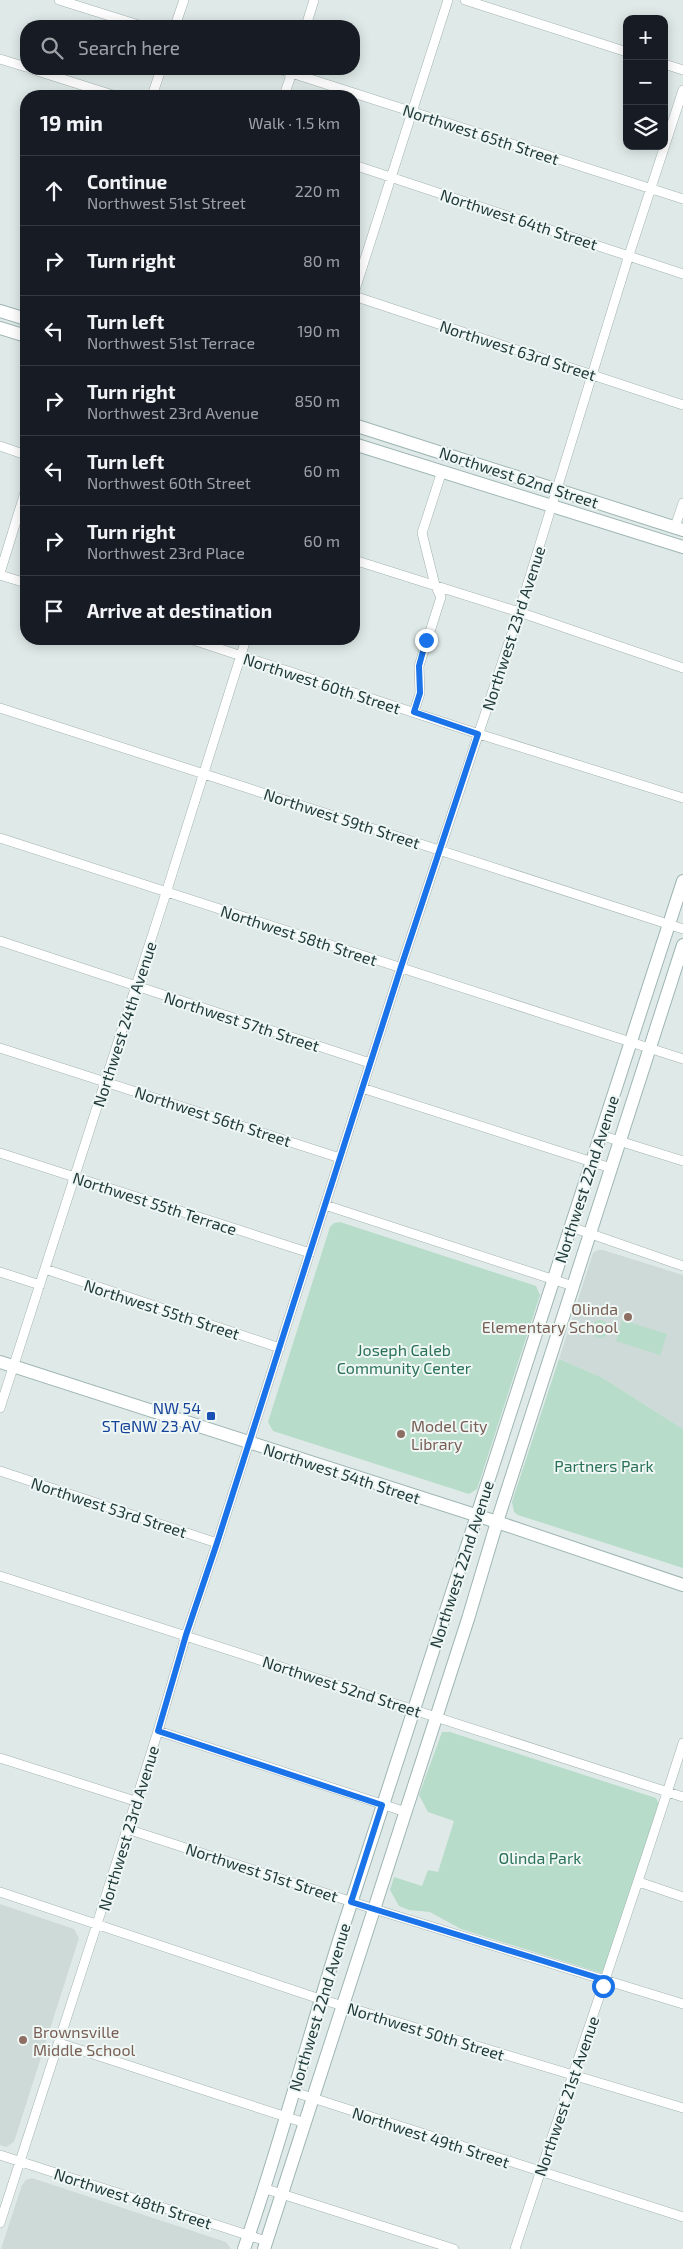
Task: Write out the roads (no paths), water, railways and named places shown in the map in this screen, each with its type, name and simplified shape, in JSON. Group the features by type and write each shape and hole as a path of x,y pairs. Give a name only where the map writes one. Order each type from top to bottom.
{"main road":[{"path":"0,311 20,317"},
{"path":"0,328 20,334"},
{"name":"Northwest 62nd Street","path":"360,427 679,529"},
{"name":"Northwest 62nd Street","path":"360,446 683,547"},
{"name":"Northwest 22nd Avenue","path":"244,2249 294,2092 320,1999 382,1805 683,881"},
{"name":"Northwest 22nd Avenue","path":"265,2245 406,1812 497,1522 683,945"},
{"name":"Northwest 54th Street","path":"0,1362 497,1522 683,1585"}],"street":[{"path":"59,0 123,20"},
{"path":"177,20 184,0"},
{"path":"308,20 314,0"},
{"path":"360,275 448,0"},
{"path":"466,0 623,51"},
{"path":"0,59 20,65"},
{"path":"668,65 683,70"},
{"path":"50,75 97,90"},
{"path":"154,90 159,75"},
{"path":"286,90 291,75"},
{"name":"Northwest 65th Street","path":"304,75 347,90"},
{"name":"Northwest 23rd Avenue","path":"0,2222 97,1924 186,1635 280,1348 370,1063 519,612 629,255 683,90"},
{"name":"Northwest 65th Street","path":"360,94 683,199"},
{"name":"Northwest 64th Street","path":"360,167 683,274"},
{"name":"Northwest 63rd Street","path":"360,297 683,405"},
{"path":"0,446 20,453"},
{"path":"414,712 420,693 419,666 440,596 435,585 422,533 442,470"},
{"path":"679,529 683,503"},
{"path":"20,509 0,574 20,581"},
{"path":"360,562 519,612 683,668"},
{"name":"Northwest 60th Street","path":"208,645 478,734 683,798"},
{"name":"Northwest 24th Avenue","path":"0,1408 244,645"},
{"name":"Northwest 59th Street","path":"0,708 204,772 440,851 683,929"},
{"name":"Northwest 58th Street","path":"0,838 683,1059"},
{"name":"Northwest 57th Street","path":"0,941 370,1063"},
{"name":"Northwest 56th Street","path":"0,1048 340,1158"},
{"path":"362,1088 611,1168"},
{"path":"600,1135 683,1161"},
{"name":"Northwest 55th Terrace","path":"0,1153 310,1253"},
{"path":"325,1205 573,1286"},
{"path":"571,1226 683,1266"},
{"name":"Northwest 55th Street","path":"45,1269 280,1348"},
{"path":"0,1272 40,1284"},
{"name":"Northwest 53rd Street","path":"0,1471 217,1543"},
{"name":"Northwest 52nd Street","path":"0,1576 683,1797"},
{"path":"158,1731 406,1812"},
{"name":"Northwest 21st Avenue","path":"515,2249 572,2074 639,1882 683,1744"},
{"path":"0,1758 135,1801"},
{"name":"Northwest 51st Street","path":"127,1829 351,1902 683,2004"},
{"path":"639,1882 683,1897"},
{"name":"Northwest 50th Street","path":"0,1892 320,1999 683,2108"},
{"path":"59,2042 305,2123"},
{"name":"Northwest 49th Street","path":"294,2092 683,2217"},
{"name":"Northwest 48th Street","path":"0,2155 248,2236 265,2245"},
{"path":"263,2188 454,2249"}],"place":[{"name":"Olinda Elementary School","path":"628,1317"},
{"name":"NW 54 ST@NW 23 AV","path":"211,1416"},
{"name":"Model City Library","path":"401,1434"},
{"name":"Brownsville Middle School","path":"23,2040"}],"park label":[{"name":"Joseph Caleb Community Center","path":"404,1358"},
{"name":"Partners Park","path":"604,1465"},
{"name":"Olinda Park","path":"540,1857"}]}
